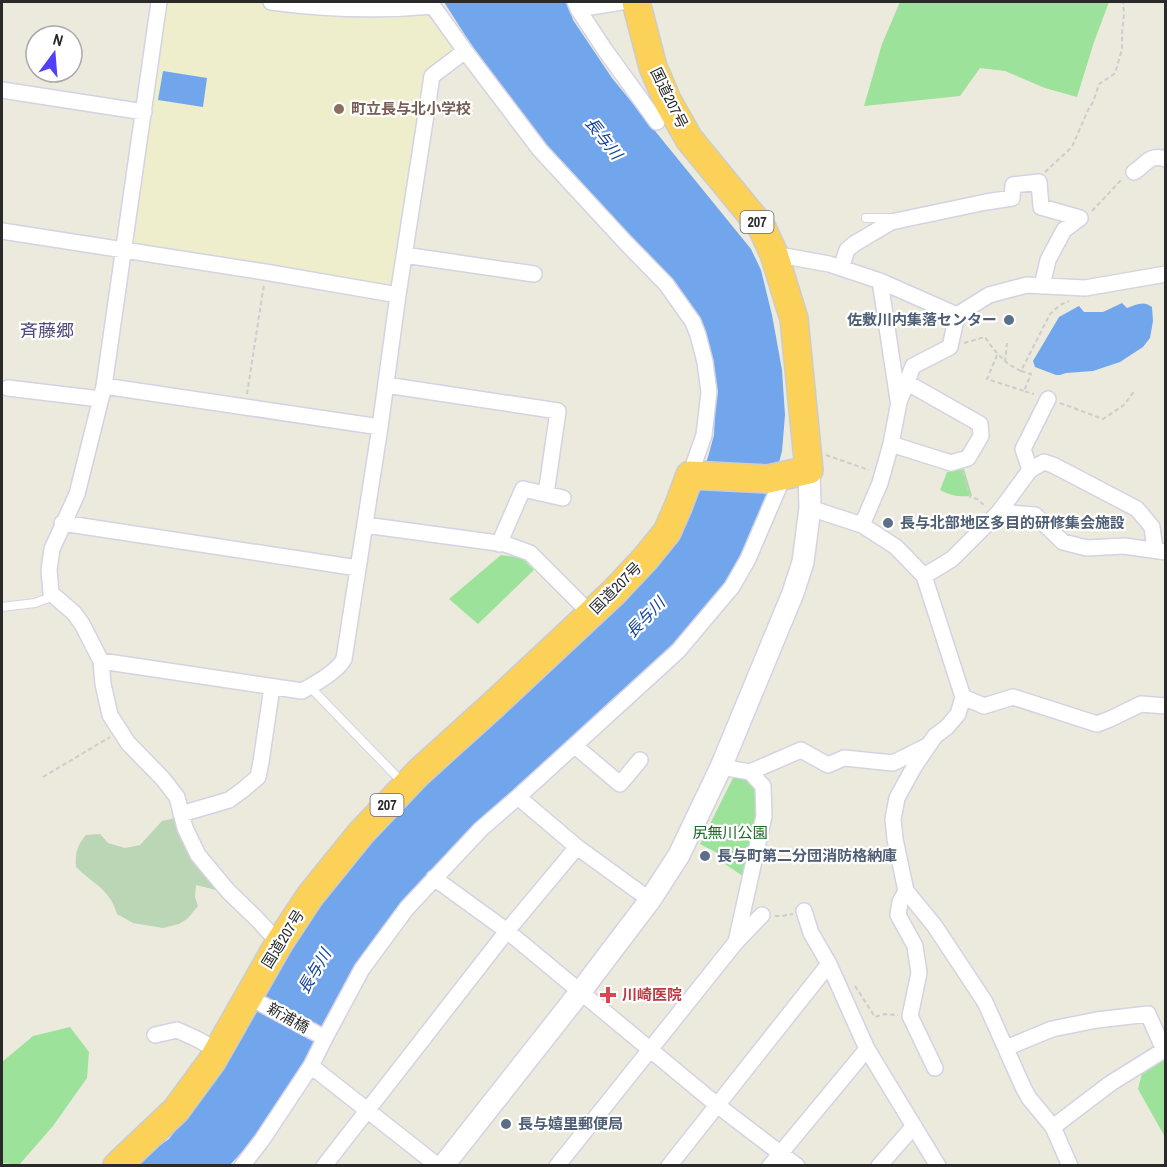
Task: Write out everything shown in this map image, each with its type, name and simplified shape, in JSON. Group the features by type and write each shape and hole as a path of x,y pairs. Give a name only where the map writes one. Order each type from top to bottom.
{"highway":[{"name":"国道207号","path":"636,2 653,67 667,100 690,139 762,228 774,254 794,319 794,467"},
{"path":"693,474 755,479 794,467"},
{"name":"国道207号","path":"117,1166 176,1110 212,1061 252,998 267,962 279,943 310,897 361,833 418,773 614,592 645,559 666,532 693,474"}],"street":[{"path":"159,2 102,393 77,494 52,549 49,570 51,593 74,613 82,624 101,662 110,715 128,743 164,779 177,797 185,828 198,855 228,891 279,943"},
{"path":"271,2 308,7 411,8 432,4 540,150 666,284 693,322 705,362 709,392 704,435 693,474"},
{"path":"621,2 577,5 605,50 657,122"},
{"path":"101,662 302,691 341,664 344,658 365,525 432,76 465,51"},
{"path":"2,90 144,112"},
{"path":"1134,172 1142,168 1146,161 1156,157 1166,159"},
{"path":"841,268 847,250 891,222 1012,198 1013,185 1039,182 1041,207 1080,218"},
{"path":"1042,286 1048,260 1064,230 1080,218"},
{"path":"2,231 398,295"},
{"path":"774,254 829,264 880,281 957,315"},
{"path":"404,255 534,274"},
{"path":"862,525 883,475 899,402 913,366 950,347 957,315 989,295 1027,285 1085,288 1166,274"},
{"path":"880,281 899,402"},
{"path":"891,444 951,464 968,458 981,436 980,424 906,382"},
{"path":"386,385 558,411 546,494"},
{"path":"8,388 102,393 245,407 380,428"},
{"path":"1030,470 1023,450 1048,399"},
{"path":"924,576 952,559 997,514 1030,470 1044,462 1137,509 1152,527 1160,551 1124,546 1087,548 1063,542 1035,515 997,514"},
{"path":"443,1166 650,900 678,855 721,767 793,593 803,562 810,508 794,467"},
{"path":"242,1166 311,1066 323,1037 362,969 407,908 481,829 678,651 732,587 794,467"},
{"path":"499,544 524,489 563,498"},
{"path":"810,508 862,525 896,547 924,576 963,697 958,714 935,736 897,798 893,819 906,891 934,924 985,1002 1023,1087 1053,1127 1070,1166"},
{"path":"62,523 358,568"},
{"path":"365,525 499,544 530,553 590,613"},
{"path":"181,814 229,800 258,777 272,687"},
{"path":"963,697 984,706 1014,697 1097,724 1141,704 1166,706"},
{"path":"721,767 750,772 801,750 828,765 844,758 893,763 930,744"},
{"path":"575,746 620,784 640,760"},
{"path":"736,942 764,816 763,786 750,772"},
{"path":"518,797 577,847 650,900"},
{"path":"324,1166 507,932 577,847"},
{"path":"434,878 507,932 717,1105 797,1166"},
{"path":"906,891 900,902 898,915 915,946 919,973 910,1016 935,1068"},
{"path":"804,911 811,933 829,964 867,1049 938,1166"},
{"path":"557,1166 736,942 762,915"},
{"path":"669,1166 829,964"},
{"name":"新浦橋","path":"252,998 323,1037"},
{"path":"1006,1048 1052,1029 1097,1020 1148,1014 1166,1020"},
{"path":"1053,1127 1111,1083 1164,1050 1148,1014"},
{"path":"155,1035 177,1030 218,1051"},
{"path":"770,1166 867,1049"},
{"path":"311,1066 438,1166"},
{"path":"879,1166 914,1126"}],"lane":[{"path":"866,218 908,219"},
{"path":"2,607 35,603 54,596"},
{"path":"310,687 406,786"}],"path":[{"path":"1039,182 1041,176 1072,147 1088,110 1094,102 1099,84 1114,74 1116,70 1122,49 1123,2"},
{"path":"1080,218 1087,216 1121,178 1134,172"},
{"path":"245,407 265,272"},
{"path":"1021,371 1050,314 1060,305 1081,294 1085,288"},
{"path":"950,347 985,337 997,356 1009,366 1031,374 1024,391"},
{"path":"1005,362 1007,343"},
{"path":"997,356 987,379 1103,418 1124,405 1135,390"},
{"path":"960,461 970,497 977,499 997,514"},
{"path":"794,467 883,475"},
{"path":"43,777 120,731"},
{"path":"762,915 782,916 804,911"},
{"path":"861,997 875,1017 885,1014 910,1016"}],"shaded area":[{"name":"町立長与北小学校","path":"161,2 254,2 304,9 423,10 454,49 428,69 397,273 393,280 381,283 134,248 128,242"},
{"path":"179,817 224,892 196,885 195,897 198,906 187,919 179,924 163,928 133,923 117,914 110,898 76,867 76,854 79,846 86,835 100,834 108,843 125,848 140,845 162,821"}],"green space":[{"path":"900,2 1109,2 1077,97 1045,88 1005,71 980,68 960,96 864,106 882,44"},
{"path":"964,469 972,496 955,496 940,490 947,472"},
{"path":"501,555 522,558 534,570 478,624 449,599"},
{"name":"尻無川公園","path":"735,774 754,784 757,812 744,877 722,862 723,856 700,844"},
{"path":"70,1027 89,1052 87,1078 53,1126 19,1165 2,1163 2,1062 33,1036"},
{"path":"1148,1049 1165,1049 1165,1137 1138,1089"}],"water":[{"name":"長与川","path":"444,2 567,2 573,20 612,78 751,249 761,270 782,370 785,415 782,451 771,493 727,586 673,649 429,875 268,1123 230,1165 130,1166 169,1139 205,1091 313,909 384,823 691,501 714,435 715,391 697,321 587,199 495,79"},
{"path":"163,71 207,78 203,107 158,100"},
{"path":"1122,303 1127,308 1143,303 1152,307 1153,321 1150,338 1143,347 1120,362 1093,371 1056,375 1035,367 1033,361 1059,317 1079,306 1084,312 1103,312"}],"place":[{"name":"町立長与北小学校","path":"339,109"},
{"name":"佐敷川内集落センター","path":"1009,320"},
{"name":"長与北部地区多目的研修集会施設","path":"888,523"},
{"name":"長与町第二分団消防格納庫","path":"705,856"},
{"name":"川崎医院","path":"608,995"},
{"name":"長与嬉里郵便局","path":"506,1124"}],"district":[{"name":"斉藤郷","path":"47,331"}]}
